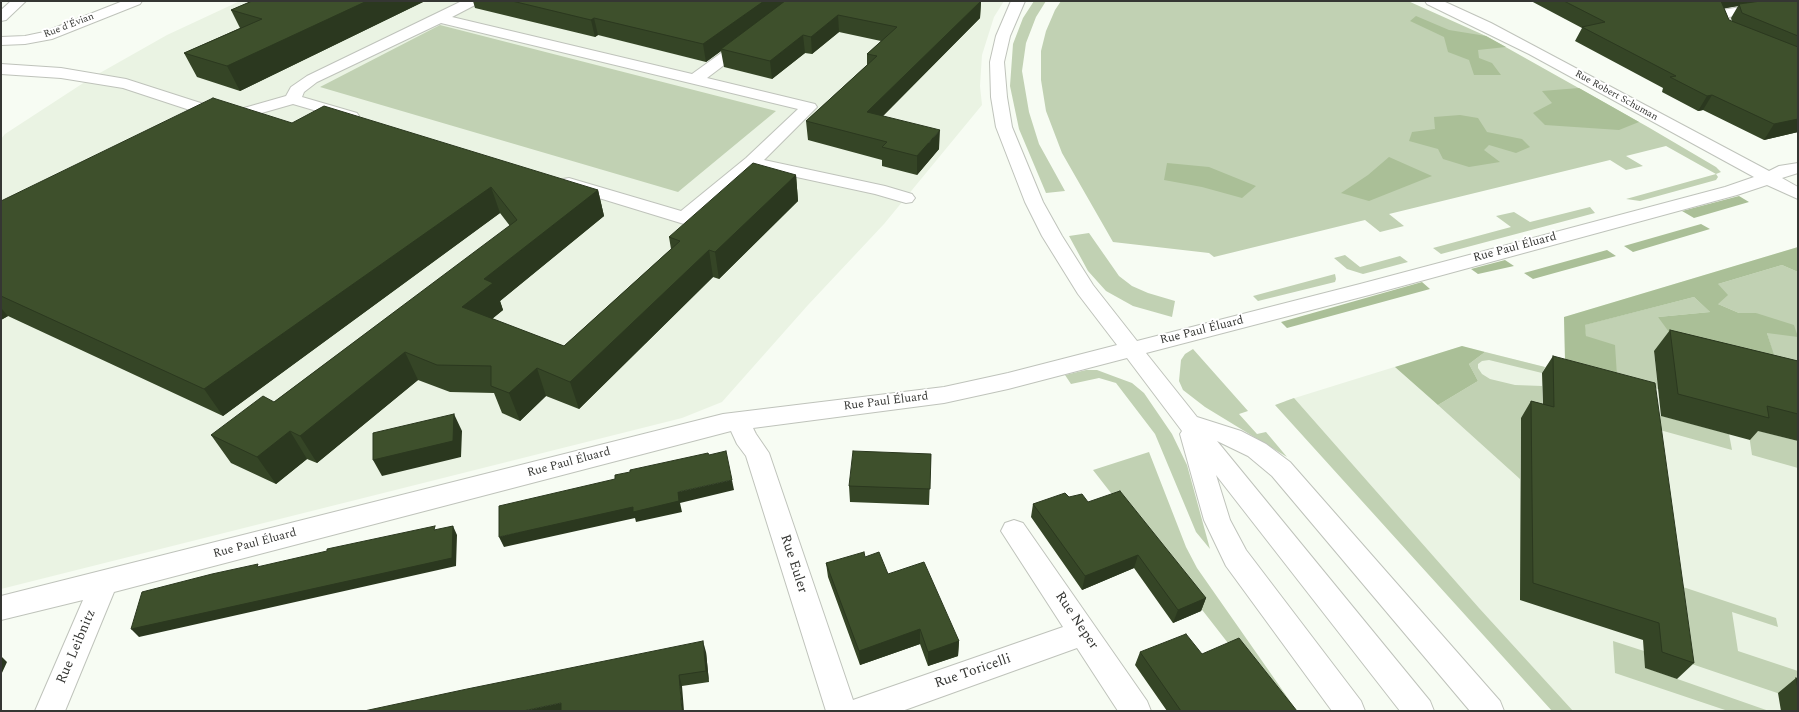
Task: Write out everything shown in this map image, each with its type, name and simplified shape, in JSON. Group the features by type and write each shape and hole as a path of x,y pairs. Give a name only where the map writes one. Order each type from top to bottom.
{"street":[{"path":"1,17 19,1"},
{"name":"Rue d'Évian","path":"1,41 26,40 47,36 135,1"},
{"path":"293,99 297,90 312,79 440,18 472,1"},
{"path":"1018,1 1004,36 997,62 998,97 1004,127 1034,202 1052,236 1084,289 1419,711"},
{"name":"Rue Robert Schuman","path":"1432,1 1527,48 1798,194"},
{"path":"1748,39 1726,30 1721,14 1798,2"},
{"path":"440,18 809,107 752,162 684,218 556,179"},
{"path":"695,79 757,33"},
{"path":"1,69 61,73 126,84 211,112 237,115 263,109 293,99 368,122"},
{"path":"752,162 879,190 906,198"},
{"name":"Rue Paul Éluard","path":"1,608 104,583 723,423 944,395 1008,381 1132,350 1731,191 1784,170 1798,168"},
{"name":"Rue Euler","path":"739,421 745,438 757,453 841,711"},
{"path":"1189,423 1217,520 1236,558 1350,711"},
{"path":"1189,423 1233,437 1257,450 1281,469 1489,711"},
{"name":"Rue Neper","path":"1014,531 1136,711"},
{"name":"Rue Leibnitz","path":"50,711 104,583"},
{"name":"Rue Toricelli","path":"862,711 1084,633"}],"shaded area":[{"path":"240,1 1004,1 994,17 982,55 980,86 982,105 884,224 808,305 722,402 682,418 1,589 1,139 5,134 91,78 167,35"},
{"path":"1798,247 1798,711 1562,711 1285,401 1462,346 1545,367 1565,360 1564,317"}],"green space":[{"path":"1034,1 1046,1 1036,17 1026,43 1022,71 1029,112 1039,144 1065,191 1046,193 1019,129 1010,86 1013,44 1023,18"},
{"path":"1061,1 1408,1 1486,36 1648,127 1716,167 1721,172 1716,174 1666,146 1626,156 1643,166 1626,170 1610,160 1389,214 1404,226 1380,232 1365,220 1214,257 1209,253 1113,242 1062,153 1046,111 1041,80 1041,51 1046,31 1055,10"},
{"path":"1416,16 1449,30 1486,36 1506,47 1478,50 1479,58 1492,63 1501,75 1474,75 1469,60 1448,52 1444,37 1410,21"},
{"path":"440,25 776,111 678,192 320,87"},
{"path":"1579,88 1639,122 1619,130 1545,125 1533,113 1552,103 1542,91"},
{"path":"1460,115 1478,118 1487,132 1522,139 1530,147 1516,153 1489,145 1484,150 1500,162 1469,167 1443,159 1438,149 1409,141 1412,132 1435,129 1434,117"},
{"path":"1389,157 1432,176 1369,201 1341,193 1368,175"},
{"path":"1167,163 1209,167 1256,186 1242,198 1202,187 1164,180"},
{"path":"1716,174 1718,177 1716,180 1640,201 1626,199"},
{"path":"1739,196 1749,202 1694,218 1682,211"},
{"path":"1590,207 1595,213 1441,254 1433,248 1511,227 1496,216 1514,212 1530,222"},
{"path":"1701,224 1710,229 1633,252 1624,246"},
{"path":"1089,233 1119,276 1132,286 1148,293 1175,301 1172,317 1133,306 1106,291 1088,271 1069,236"},
{"path":"1798,247 1798,272 1782,265 1718,284 1728,295 1718,304 1739,313 1756,313 1794,325 1798,337 1767,333 1774,355 1669,332 1658,317 1710,312 1694,297 1585,325 1586,336 1615,345 1617,376 1565,360 1564,317"},
{"path":"1607,250 1616,256 1533,279 1524,273"},
{"path":"1345,255 1360,267 1400,256 1408,262 1363,274 1347,269 1334,258"},
{"path":"1505,260 1514,266 1478,274 1471,269"},
{"path":"1782,265 1798,272 1798,387 1654,352 1658,389 1617,376 1586,336 1584,325 1694,297 1710,312 1658,317 1703,339 1773,354 1767,333 1756,313 1739,313 1718,304 1718,284"},
{"path":"1335,274 1335,282 1258,301 1253,296"},
{"path":"1422,282 1430,289 1287,328 1281,322"},
{"path":"1462,346 1485,352 1469,364 1478,381 1438,405 1395,367"},
{"path":"1193,349 1248,411 1239,414 1257,434 1266,432 1287,457 1205,407 1183,390 1179,381 1181,360 1185,354"},
{"path":"1485,352 1545,367 1542,373 1489,360 1482,361 1478,364 1478,368 1482,374 1490,379 1515,385 1542,386 1543,413 1521,418 1520,479 1438,405 1478,381 1469,364"},
{"path":"1086,370 1097,370 1132,383 1144,393 1172,434 1187,465 1210,549 1196,532 1155,434 1116,383 1099,378 1071,384 1065,375"},
{"path":"1294,398 1479,608 1573,711 1552,711 1275,405"},
{"path":"1647,412 1729,434 1732,450 1649,427"},
{"path":"1748,428 1798,441 1798,468 1752,455"},
{"path":"1149,452 1186,547 1197,568 1297,711 1281,711 1093,470"},
{"path":"1665,581 1776,618 1778,627 1732,612 1738,651 1798,671 1798,700 1674,658"},
{"path":"1613,641 1644,651 1646,668 1769,711 1728,711 1615,673"}],"building":[{"path":"252,1 367,1 227,66 184,53 262,19 231,10"},
{"path":"512,1 764,1 703,44 594,18 591,20"},
{"path":"785,1 981,1 867,112 940,130 917,156 882,147 887,142 806,121 877,56 867,54 897,27 838,15 811,37 803,35 770,61 721,49"},
{"path":"1564,1 1721,1 1729,20 1798,47 1798,119 1774,124 1712,95 1707,96 1670,77 1676,76 1582,27 1605,22"},
{"path":"1761,1 1798,1 1798,36 1742,13 1739,4"},
{"path":"213,98 292,123 324,106 598,190 484,279 493,283 462,307 564,346 680,241 669,237 753,163 796,175 715,252 709,250 570,382 537,368 509,393 491,386 491,366 437,365 405,352 300,436 290,431 257,457 211,435 263,396 274,402 517,220 491,187 204,389 1,296 1,201"},
{"path":"1670,330 1798,361 1798,414 1767,406 1769,418 1678,394"},
{"path":"1553,356 1655,383 1694,663 1662,652 1659,623 1533,583 1531,401 1554,407"},
{"path":"454,414 453,441 373,460 373,433"},
{"path":"726,451 732,480 678,492 679,501 633,512 633,507 499,537 499,506 615,479 615,475 630,472 630,470 708,453 709,455"},
{"path":"853,451 931,454 930,489 849,486"},
{"path":"1120,491 1206,598 1178,610 1138,555 1085,576 1033,504 1065,493 1069,497 1082,494 1088,502"},
{"path":"435,526 434,530 453,526 452,558 131,629 142,592 212,574 258,564 257,567 327,551 327,549"},
{"path":"864,552 865,557 879,552 888,574 924,562 959,641 928,652 920,629 859,651 826,563"},
{"path":"1186,634 1202,654 1239,638 1297,711 1181,711 1140,652"},
{"path":"703,641 706,671 679,675 682,711 561,711 561,703 523,711 364,711 467,689"}]}
